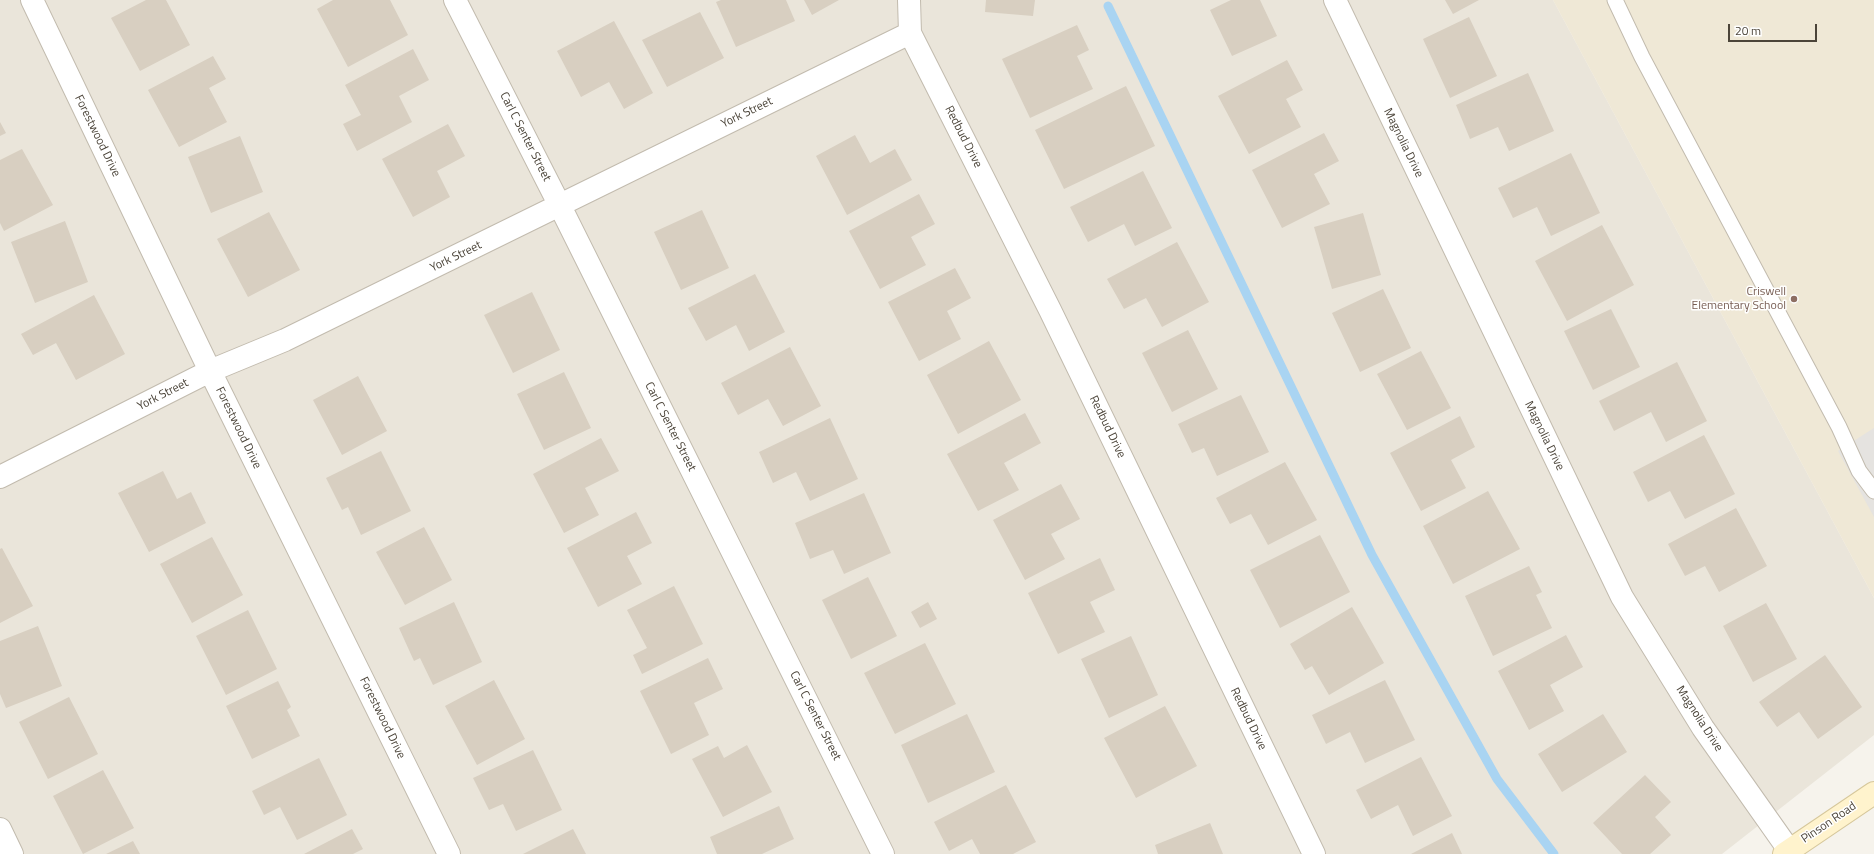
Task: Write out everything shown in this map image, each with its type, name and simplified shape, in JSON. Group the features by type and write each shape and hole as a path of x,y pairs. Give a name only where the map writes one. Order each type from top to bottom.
{"main road":[{"name":"Pinson Road","path":"1787,852 1874,793"}],"street":[{"name":"Forestwood Drive","path":"32,0 210,371 449,854"},
{"name":"Carl C Senter Street","path":"455,0 560,206 883,854"},
{"name":"Redbud Drive","path":"909,0 910,33 1054,317 1314,854"},
{"name":"Magnolia Drive","path":"1335,0 1622,597 1703,728 1787,852"},
{"name":"York Street","path":"0,477 210,371 285,340 910,33"},
{"path":"0,829 12,854"}],"lane":[{"path":"1615,0 1642,57 1839,427 1859,471 1874,492"}],"shaded area":[{"path":"0,0 1553,0 1874,598 1874,735 1722,854 0,854"},
{"name":"Criswell Elementary School","path":"1553,0 1874,0 1874,598"},
{"path":"1874,428 1874,517 1838,451"}],"building":[{"path":"146,0 166,0 190,45 140,71 111,18"},
{"path":"333,0 390,0 408,35 348,67 317,9"},
{"path":"721,0 786,0 795,21 736,47 716,2"},
{"path":"804,0 839,0 812,15"},
{"path":"986,0 1035,0 1033,16 985,12"},
{"path":"1231,0 1260,0 1277,36 1232,56 1210,10"},
{"path":"1445,0 1479,0 1453,14"},
{"path":"700,12 724,58 667,87 642,40"},
{"path":"1469,17 1497,76 1450,98 1423,39"},
{"path":"614,21 653,93 624,109 609,82 581,97 557,51"},
{"path":"1077,25 1089,50 1077,56 1093,89 1030,118 1002,59"},
{"path":"413,49 429,80 399,96 412,122 357,151 343,124 361,115 345,85"},
{"path":"213,56 226,79 209,88 227,122 179,147 148,90"},
{"path":"1287,60 1303,90 1286,99 1301,127 1249,154 1218,96"},
{"path":"1528,73 1554,131 1509,151 1498,127 1470,139 1456,105"},
{"path":"1126,86 1155,146 1064,189 1035,130"},
{"path":"0,122 6,133 0,136"},
{"path":"448,124 465,156 437,171 450,197 413,217 382,159"},
{"path":"1324,133 1339,161 1314,174 1330,204 1282,228 1252,170"},
{"path":"855,135 870,163 895,149 912,180 847,215 816,156"},
{"path":"240,136 263,192 211,213 188,157"},
{"path":"22,149 53,205 4,231 0,223 0,160"},
{"path":"1571,153 1600,213 1551,236 1537,207 1513,218 1498,188"},
{"path":"1143,171 1172,228 1135,246 1124,224 1088,242 1070,207"},
{"path":"919,194 935,224 911,237 926,265 880,289 849,231"},
{"path":"702,210 729,268 681,290 654,232"},
{"path":"269,212 300,270 248,297 217,239"},
{"path":"1363,213 1381,275 1332,289 1314,227"},
{"path":"65,221 88,282 35,303 11,242"},
{"path":"1602,225 1634,285 1567,321 1535,261"},
{"path":"1177,242 1209,302 1162,327 1146,298 1124,309 1107,279"},
{"path":"955,268 971,298 947,311 961,339 919,361 888,302"},
{"path":"755,274 785,332 749,351 736,325 706,341 688,308"},
{"path":"1383,289 1411,348 1360,372 1332,313"},
{"path":"532,292 560,350 513,373 484,315"},
{"path":"94,295 125,354 76,380 56,343 33,355 21,334"},
{"path":"1611,309 1640,367 1593,390 1564,331"},
{"path":"1188,330 1218,389 1172,412 1142,353"},
{"path":"989,341 1021,400 958,434 927,375"},
{"path":"790,347 821,406 783,426 768,399 738,415 721,383"},
{"path":"1421,351 1451,408 1407,430 1377,374"},
{"path":"1677,362 1707,421 1666,442 1651,412 1614,431 1599,401"},
{"path":"564,372 591,428 544,450 517,394"},
{"path":"358,376 387,431 342,455 313,400"},
{"path":"1241,395 1269,452 1217,476 1204,448 1192,453 1178,424"},
{"path":"1025,413 1041,443 1004,463 1019,490 978,511 947,454"},
{"path":"1460,416 1475,447 1451,460 1466,488 1421,511 1390,453"},
{"path":"830,418 858,479 810,501 796,472 773,483 759,452"},
{"path":"1704,435 1735,494 1685,519 1670,491 1648,502 1633,472"},
{"path":"601,438 619,471 585,488 599,515 564,533 533,474"},
{"path":"381,451 411,511 361,535 348,507 342,510 326,478"},
{"path":"1285,462 1317,520 1268,545 1251,514 1230,524 1216,498"},
{"path":"163,471 177,499 191,492 206,523 149,552 118,493"},
{"path":"1061,484 1080,519 1051,534 1065,559 1025,580 993,520"},
{"path":"1488,491 1520,549 1453,584 1423,526"},
{"path":"864,493 891,553 844,574 833,550 810,559 795,523"},
{"path":"1736,508 1767,566 1719,592 1705,566 1685,576 1668,544"},
{"path":"636,512 652,543 627,556 642,584 598,607 567,548"},
{"path":"424,527 452,580 405,605 376,552"},
{"path":"1320,535 1350,592 1280,628 1250,570"},
{"path":"212,537 243,595 192,623 160,564"},
{"path":"2,548 33,606 0,623 0,549"},
{"path":"1100,558 1115,590 1090,602 1105,632 1058,654 1028,593"},
{"path":"1529,566 1542,592 1536,595 1552,628 1493,656 1465,596"},
{"path":"868,577 897,636 851,659 822,600"},
{"path":"674,586 703,644 642,674 633,655 647,648 627,610"},
{"path":"454,602 482,662 433,685 420,658 414,661 399,628"},
{"path":"928,602 937,619 920,628 911,612"},
{"path":"1766,603 1797,659 1753,682 1723,626"},
{"path":"1352,607 1384,663 1329,695 1312,666 1305,670 1290,644"},
{"path":"248,610 277,669 226,695 196,636"},
{"path":"38,626 62,686 6,708 0,694 0,641"},
{"path":"1566,635 1583,667 1550,685 1564,711 1529,730 1498,671"},
{"path":"1131,636 1158,695 1109,718 1081,659"},
{"path":"925,643 956,704 895,734 864,673"},
{"path":"1825,655 1862,707 1818,739 1799,712 1777,727 1759,702"},
{"path":"708,658 723,689 694,703 709,735 671,754 640,691"},
{"path":"494,680 525,739 477,765 445,706"},
{"path":"1385,680 1415,740 1365,763 1350,732 1326,744 1312,715"},
{"path":"278,681 291,707 287,710 300,736 252,759 226,706"},
{"path":"69,697 98,754 48,779 19,722"},
{"path":"1165,706 1197,766 1136,798 1104,738"},
{"path":"967,714 995,772 928,803 901,745"},
{"path":"1603,714 1627,752 1562,792 1538,754"},
{"path":"747,745 772,792 723,817 692,759 718,746 724,758"},
{"path":"533,750 562,810 516,831 503,804 489,810 473,778"},
{"path":"1421,757 1452,816 1413,836 1398,805 1371,819 1356,790"},
{"path":"319,758 347,815 297,840 280,807 264,815 252,791"},
{"path":"103,770 134,828 83,854 53,796"},
{"path":"1645,775 1671,802 1655,817 1671,835 1650,854 1622,854 1593,823"},
{"path":"1006,785 1036,842 1013,854 980,854 972,839 949,851 934,822"},
{"path":"779,806 794,839 762,854 717,854 710,837"},
{"path":"1210,823 1223,854 1158,854 1155,845"},
{"path":"352,829 363,849 353,854 304,854"},
{"path":"573,829 586,854 523,854"},
{"path":"1452,833 1462,854 1411,854"},
{"path":"133,841 140,854 106,854"}],"waterway":[{"path":"1108,6 1372,555 1497,779 1554,854"}],"place":[{"name":"Criswell Elementary School","path":"1794,299"}]}
